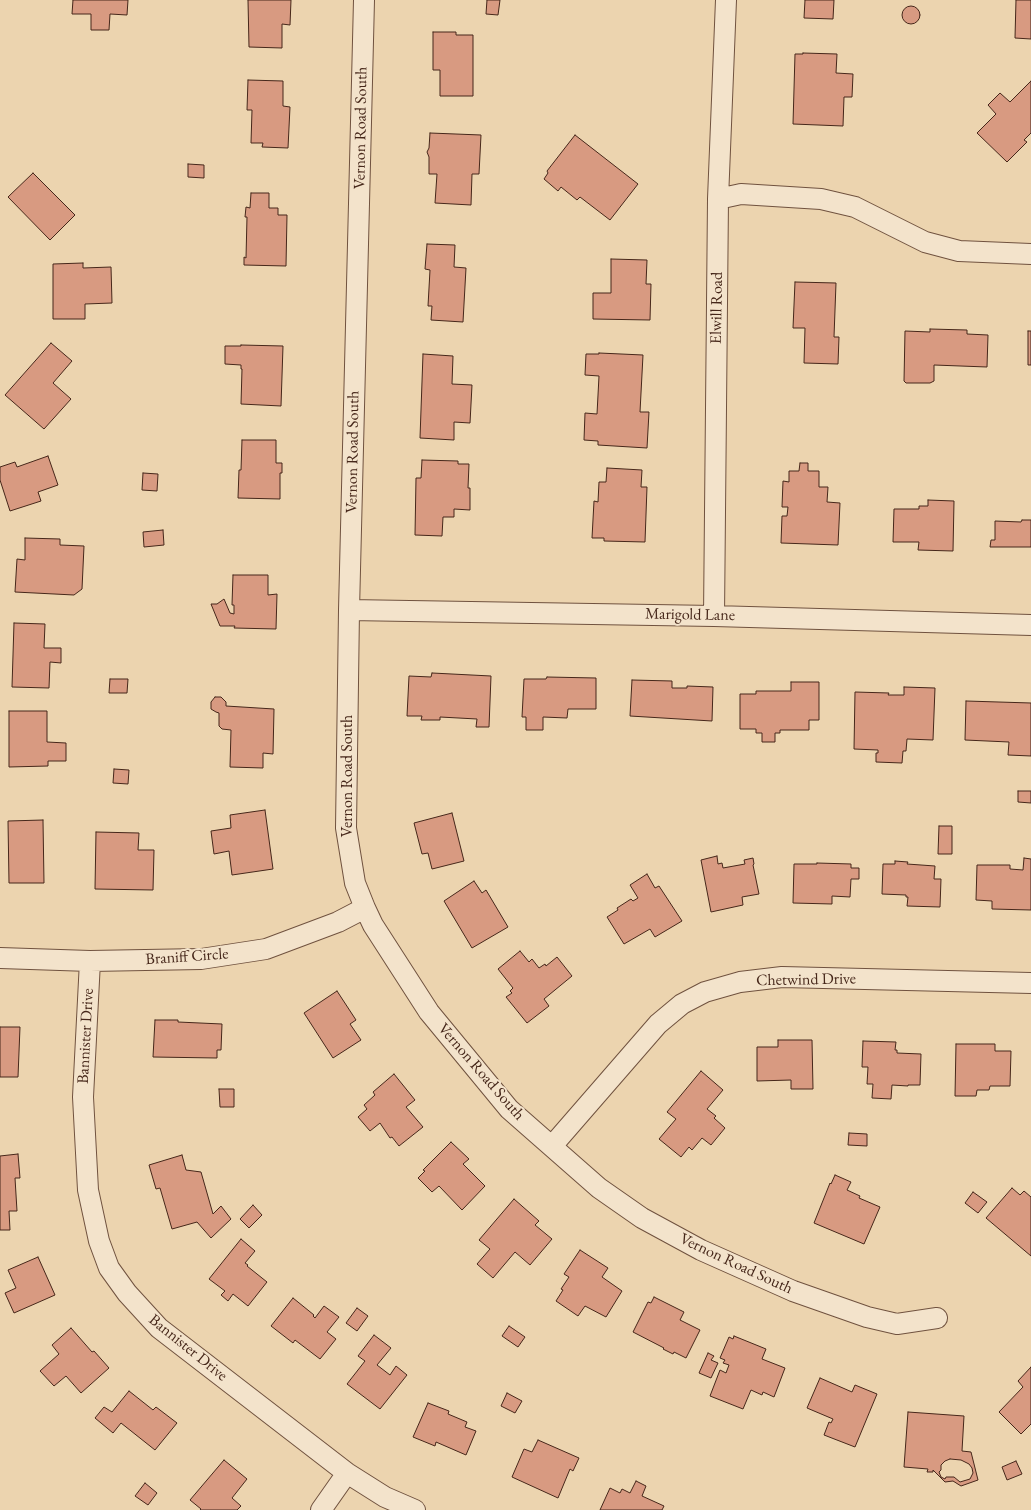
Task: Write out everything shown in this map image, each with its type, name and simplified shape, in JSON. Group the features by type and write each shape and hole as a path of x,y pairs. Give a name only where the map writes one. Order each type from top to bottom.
{"street":[{"name":"Vernon Road South","path":"364,0 349,610 346,828 355,883 364,908 373,925 430,1012 509,1109 599,1188 642,1218 701,1250 793,1291 867,1317 897,1324 937,1318"},
{"name":"Elwill Road","path":"714,616 718,199 726,0"},
{"path":"718,199 741,194 821,199 855,207 925,242 959,251 1031,254"},
{"name":"Marigold Lane","path":"349,610 714,616 1031,625"},
{"name":"Braniff Circle","path":"0,958 90,961 201,959 266,949 338,922 364,908"},
{"name":"Bannister Drive","path":"90,961 83,1097 88,1190 99,1241 109,1268 127,1293 159,1328 347,1473 385,1497 415,1510"},
{"name":"Chetwind Drive","path":"552,1146 658,1024 682,1004 705,992 740,982 782,978 1031,983"},
{"path":"321,1510 347,1473"}],"building":[{"path":"73,0 128,0 127,15 110,14 109,30 91,30 91,14 72,14"},
{"path":"248,0 291,0 290,25 282,24 282,48 249,47"},
{"path":"487,0 500,0 498,15 486,14"},
{"path":"805,0 834,0 833,19 804,18"},
{"path":"1016,0 1031,0 1031,39 1015,38"},
{"path":"911,6 917,9 920,15 917,21 911,24 905,21 902,15 905,9"},
{"path":"433,32 456,32 456,35 473,35 473,96 440,96 440,70 433,70"},
{"path":"795,54 837,54 836,73 853,74 852,97 844,97 843,126 793,124"},
{"path":"248,80 283,81 283,106 290,107 288,148 262,147 263,143 251,143 252,110 247,110"},
{"path":"1031,81 1031,133 1024,140 1027,142 1007,162 977,133 996,114 988,105 1000,93 1010,102"},
{"path":"430,133 481,135 479,174 472,174 471,205 435,203 437,174 429,174 429,157 427,152 429,148"},
{"path":"575,135 638,184 610,220 580,197 577,200 561,187 558,191 544,179 548,173 547,171"},
{"path":"188,164 204,165 204,178 188,177"},
{"path":"33,173 75,215 50,240 8,197"},
{"path":"251,193 269,193 269,208 278,208 278,215 287,215 286,266 244,265 244,257 246,258 247,217 245,217 246,207 250,208"},
{"path":"427,244 455,245 454,267 466,268 463,322 431,320 432,306 428,306 430,270 425,269"},
{"path":"611,259 647,260 646,284 651,284 650,320 593,319 593,293 611,293"},
{"path":"83,263 83,268 111,267 112,303 85,304 85,319 53,319 53,264"},
{"path":"795,282 836,283 834,337 839,337 838,364 804,363 805,328 793,328"},
{"path":"930,329 967,330 967,334 988,335 987,367 934,365 934,381 930,383 906,383 904,381 905,331 930,332"},
{"path":"1028,331 1031,331 1031,365 1028,365"},
{"path":"51,343 72,361 53,383 71,399 44,429 5,395"},
{"path":"225,346 283,346 281,406 241,404 241,365 225,364"},
{"path":"599,353 643,355 640,412 649,412 647,448 598,445 598,441 584,440 585,413 597,414 599,376 585,375 586,354"},
{"path":"423,354 453,356 452,384 472,385 470,423 454,422 454,440 420,438"},
{"path":"242,440 276,440 276,463 282,463 282,473 280,473 280,499 238,498"},
{"path":"48,456 58,485 38,492 41,501 10,511 0,480 0,467 15,462 17,467"},
{"path":"422,460 458,461 458,464 469,464 468,488 470,488 470,510 454,509 454,517 443,517 442,536 415,535 416,478 421,478"},
{"path":"800,463 808,463 808,471 819,471 819,487 828,487 827,502 840,503 838,545 781,543 782,516 787,516 788,507 782,507 783,481 789,482 789,471 799,471"},
{"path":"607,468 642,470 641,487 647,487 645,542 604,541 604,538 592,538 594,501 598,502 599,482 606,482"},
{"path":"143,473 158,474 157,491 142,490"},
{"path":"928,500 954,501 953,551 918,550 919,542 893,542 894,509 919,509 919,506 928,506"},
{"path":"1022,520 1031,520 1031,547 990,547 991,540 995,540 995,521 1021,522"},
{"path":"163,530 164,545 144,547 143,532"},
{"path":"25,538 60,539 60,545 84,546 82,589 74,595 15,592 17,559 25,560"},
{"path":"233,575 268,575 268,595 277,594 276,629 234,628 235,626 220,626 211,604 217,604 224,599 230,613 234,614 234,605 232,605"},
{"path":"14,623 45,624 44,648 61,648 61,663 50,662 49,688 12,687"},
{"path":"432,673 491,676 489,727 476,727 477,719 440,717 440,720 421,720 422,716 407,716 409,676 431,677"},
{"path":"547,677 596,678 596,709 568,709 567,718 543,717 543,730 526,730 526,717 522,717 524,679 546,679"},
{"path":"110,679 128,679 127,693 109,693"},
{"path":"632,680 672,681 672,688 687,688 687,686 713,687 712,721 630,716"},
{"path":"791,682 819,682 819,720 809,720 809,730 780,730 780,733 775,733 775,742 762,742 762,733 756,733 756,729 740,729 740,694 756,694 756,691 791,691"},
{"path":"904,687 935,688 933,740 907,739 906,751 903,751 902,763 876,762 876,753 878,753 878,750 854,749 855,692 904,695"},
{"path":"215,697 221,697 226,702 226,706 274,709 273,754 263,753 263,768 230,767 231,730 222,729 219,726 219,713 211,709 211,702"},
{"path":"966,701 1031,703 1031,756 1008,755 1009,742 965,740"},
{"path":"9,711 47,711 47,742 66,743 66,761 48,761 48,766 9,767"},
{"path":"114,769 129,770 128,784 113,783"},
{"path":"1018,791 1031,791 1031,803 1018,802"},
{"path":"265,810 273,869 232,875 229,851 214,854 211,831 231,828 230,815"},
{"path":"452,813 464,861 432,869 428,853 422,854 414,823"},
{"path":"43,820 44,883 9,883 8,821"},
{"path":"939,826 952,826 952,854 938,854"},
{"path":"96,832 139,833 138,850 154,850 153,890 95,889"},
{"path":"717,856 718,864 722,863 723,868 745,864 744,860 753,858 759,894 742,897 743,905 711,912 701,860"},
{"path":"1024,858 1031,859 1031,910 992,909 992,901 976,900 977,865 1010,865 1010,869 1023,870"},
{"path":"895,861 908,862 907,864 935,866 934,879 941,879 940,907 907,906 908,897 906,897 906,895 882,894 883,864 895,864"},
{"path":"794,864 851,864 851,868 859,868 859,879 851,879 850,897 832,896 832,904 793,903"},
{"path":"647,874 655,888 659,886 682,921 655,937 650,929 624,944 607,917 631,899 633,901 638,898 630,885"},
{"path":"474,881 482,893 486,890 508,927 472,948 444,901"},
{"path":"520,951 529,962 532,959 539,968 545,964 546,966 557,957 572,976 544,999 549,1006 527,1023 506,997 512,993 510,991 513,988 498,969"},
{"path":"337,991 356,1020 350,1024 361,1040 333,1058 304,1013"},
{"path":"155,1020 178,1020 178,1022 222,1024 221,1050 217,1050 217,1058 153,1057"},
{"path":"0,1027 20,1027 18,1077 0,1077"},
{"path":"778,1040 812,1040 813,1089 791,1089 791,1080 757,1081 757,1047 778,1047"},
{"path":"863,1041 896,1042 895,1050 897,1050 897,1053 921,1054 920,1085 892,1085 891,1099 872,1098 873,1084 867,1084 868,1067 862,1067"},
{"path":"956,1044 995,1044 995,1051 1011,1051 1010,1086 990,1086 989,1090 977,1090 976,1096 955,1096"},
{"path":"701,1071 723,1090 707,1109 716,1116 714,1118 725,1128 711,1145 702,1138 692,1150 689,1147 681,1157 659,1139 676,1119 667,1112"},
{"path":"394,1074 415,1100 406,1107 423,1127 399,1146 392,1137 390,1138 380,1123 370,1131 358,1117 367,1109 364,1105 375,1095 373,1092"},
{"path":"219,1089 234,1089 234,1107 220,1107"},
{"path":"849,1133 867,1134 867,1146 848,1145"},
{"path":"451,1142 469,1159 463,1164 485,1186 462,1210 439,1186 432,1192 418,1178 425,1171 423,1170"},
{"path":"18,1154 20,1178 15,1178 17,1211 9,1211 10,1230 0,1230 0,1156"},
{"path":"182,1155 186,1170 201,1172 213,1214 221,1206 231,1219 211,1238 197,1222 172,1229 160,1188 156,1189 149,1165"},
{"path":"835,1175 851,1182 847,1190 860,1196 859,1198 880,1207 864,1244 814,1223 830,1183 831,1184"},
{"path":"1012,1188 1020,1195 1024,1191 1031,1197 1031,1256 986,1218"},
{"path":"973,1192 987,1202 978,1213 965,1203"},
{"path":"514,1199 539,1221 535,1225 552,1239 530,1265 515,1252 493,1278 477,1264 490,1249 479,1240"},
{"path":"253,1205 262,1215 249,1228 240,1219"},
{"path":"241,1239 255,1251 245,1263 267,1282 248,1306 233,1294 228,1301 221,1295 225,1291 209,1279"},
{"path":"580,1250 608,1268 602,1277 622,1291 606,1317 585,1306 578,1316 556,1301 563,1290 561,1289 569,1277 564,1274"},
{"path":"38,1257 55,1295 14,1313 5,1293 16,1288 8,1270"},
{"path":"654,1297 684,1312 680,1320 700,1330 686,1358 674,1352 673,1354 633,1332 648,1302 651,1303"},
{"path":"293,1298 314,1315 313,1316 315,1318 324,1306 339,1317 327,1332 336,1339 320,1359 295,1340 293,1343 271,1326"},
{"path":"357,1308 368,1316 357,1331 346,1323"},
{"path":"509,1326 525,1337 518,1347 502,1336"},
{"path":"71,1328 92,1352 94,1351 109,1368 81,1393 66,1376 54,1386 40,1371 59,1354 52,1345"},
{"path":"374,1335 391,1348 377,1365 390,1375 396,1366 407,1375 380,1409 347,1384 365,1361 358,1356"},
{"path":"734,1336 766,1349 762,1359 785,1368 774,1397 763,1392 762,1395 751,1390 743,1409 710,1396 720,1370 726,1373 729,1365 723,1363 725,1360 720,1358 729,1337 733,1339"},
{"path":"708,1353 714,1356 711,1360 718,1363 711,1378 699,1373"},
{"path":"1031,1367 1031,1424 1021,1434 999,1412 1023,1387 1018,1381"},
{"path":"820,1378 852,1392 855,1385 877,1394 855,1447 824,1435 829,1422 831,1423 833,1419 807,1408"},
{"path":"129,1391 153,1410 156,1407 177,1423 155,1450 121,1423 113,1433 95,1418 104,1407 112,1412"},
{"path":"507,1393 522,1401 515,1413 501,1406"},
{"path":"428,1403 449,1411 448,1414 467,1422 465,1427 476,1431 466,1455 436,1442 435,1446 413,1437"},
{"path":"908,1412 964,1416 962,1451 971,1452 978,1480 961,1486 953,1481 945,1482 933,1470 933,1472 927,1472 928,1469 904,1467","holes":["950,1459 961,1460 969,1464 972,1468 973,1473 970,1479 960,1482 954,1477 946,1477 945,1479 941,1477 939,1472 941,1470 941,1465 945,1461"]},
{"path":"538,1440 579,1458 573,1471 570,1469 558,1498 512,1477 524,1449 532,1452"},
{"path":"224,1460 247,1479 232,1498 241,1506 237,1510 200,1510 201,1509 190,1500"},
{"path":"1016,1461 1022,1474 1007,1480 1002,1467"},
{"path":"636,1481 646,1486 642,1496 664,1506 662,1510 600,1510 610,1488 620,1493 622,1489 630,1493"},
{"path":"145,1483 157,1493 148,1505 135,1496"}]}
